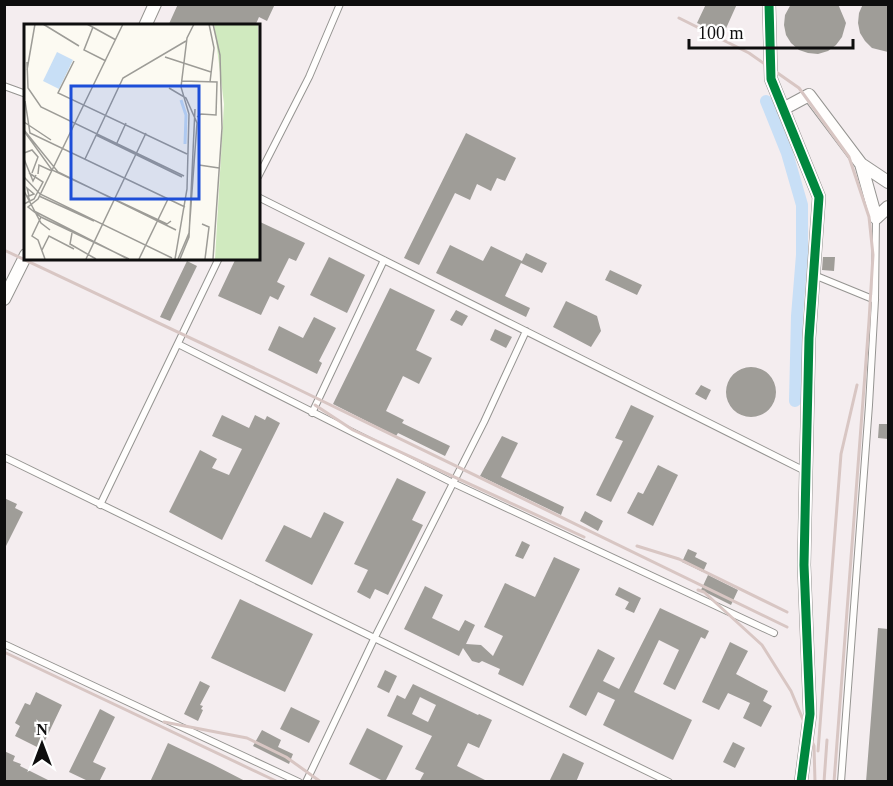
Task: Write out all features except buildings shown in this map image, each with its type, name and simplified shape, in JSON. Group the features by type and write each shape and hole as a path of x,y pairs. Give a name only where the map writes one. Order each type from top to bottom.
{"street":[{"path":"146,24 155,4"},
{"path":"769,4 771,79 819,197 808,338 804,566 810,714 801,782"},
{"path":"783,109 809,95 861,164 888,182"},
{"path":"861,164 876,218 888,207"},
{"path":"4,299 24,259"}],"lane":[{"path":"260,173 309,78 340,4"},
{"path":"4,86 24,93"},
{"path":"260,198 806,471"},
{"path":"841,782 875,300 876,218"},
{"path":"100,505 218,260"},
{"path":"312,413 384,260"},
{"path":"813,274 875,300"},
{"path":"306,782 526,331"},
{"path":"178,344 453,483 774,633"},
{"path":"4,458 669,782"},
{"path":"4,644 299,782"}],"shaded area":[{"path":"5,5 888,5 888,781 5,781"}],"waterway":[{"path":"766,101 787,153 802,205 795,401"}],"railway":[{"path":"679,18 749,53 799,88 849,157 869,217 873,255 869,321 834,782"},
{"path":"4,250 24,259"},
{"path":"25,260 275,378 787,627"},
{"path":"818,751 841,454 857,385"},
{"path":"315,405 353,430 584,537"},
{"path":"637,546 679,559 787,612"},
{"path":"698,590 704,592 762,645 791,691 814,746 815,782"},
{"path":"4,652 278,782"},
{"path":"164,722 247,738 286,757 321,782"},
{"path":"824,782 827,740"}],"cycle path":[{"path":"769,4 771,79 819,197 809,338 804,565 810,714 801,782"}]}
